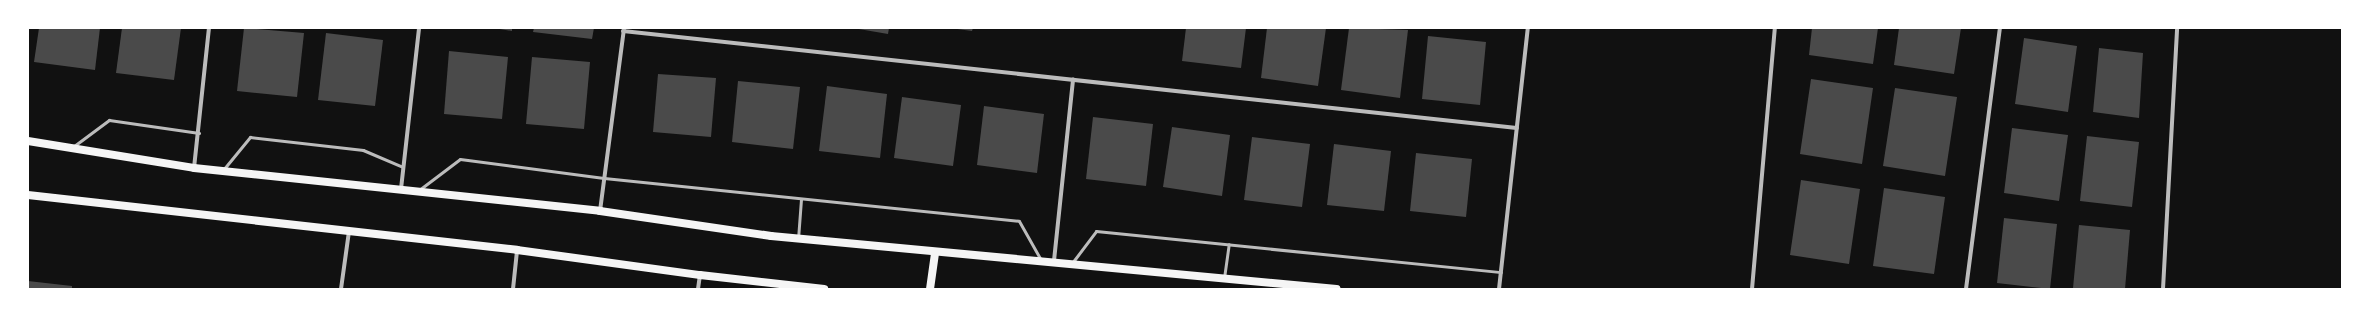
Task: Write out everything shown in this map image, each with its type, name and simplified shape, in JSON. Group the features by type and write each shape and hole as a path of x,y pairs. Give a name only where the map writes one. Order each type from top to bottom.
{"main road":[{"path":"28,141 194,168 600,211 798,239 1337,289"},
{"path":"28,195 518,250 786,287 824,289"},
{"path":"930,289 935,252"}],"street":[{"path":"194,168 199,133 209,28"},
{"path":"401,189 419,28"},
{"path":"1499,289 1528,28"},
{"path":"1752,289 1775,28"},
{"path":"1966,289 2000,28"},
{"path":"2163,289 2177,28"},
{"path":"600,211 623,30 1517,128"},
{"path":"1053,262 1073,80"},
{"path":"341,289 349,231"},
{"path":"513,289 518,250"},
{"path":"698,289 700,275"}],"lane":[{"path":"71,149 109,120 199,133"},
{"path":"222,171 250,137 363,150 403,167"},
{"path":"419,191 460,159 604,178 1019,221 1042,261"},
{"path":"798,239 801,199"},
{"path":"1071,264 1096,231 1501,272"},
{"path":"1224,278 1229,244"}],"building":[{"path":"39,28 100,28 95,70 34,62"},
{"path":"122,28 181,28 174,80 116,73"},
{"path":"244,28 304,33 297,97 237,91"},
{"path":"494,28 512,28 512,31"},
{"path":"534,28 594,28 592,39 533,32"},
{"path":"853,28 889,28 888,34"},
{"path":"950,28 973,28 972,31"},
{"path":"1186,28 1246,28 1241,68 1182,61"},
{"path":"1267,28 1326,28 1318,86 1261,78"},
{"path":"1349,28 1408,30 1400,98 1341,90"},
{"path":"1812,28 1878,28 1873,64 1809,55"},
{"path":"1899,28 1961,28 1954,74 1894,65"},
{"path":"326,33 383,40 375,106 318,100"},
{"path":"1428,36 1486,42 1480,105 1422,99"},
{"path":"2024,38 2077,46 2068,112 2015,104"},
{"path":"2099,48 2143,53 2139,118 2093,112"},
{"path":"449,51 508,57 502,119 444,114"},
{"path":"532,57 590,62 584,129 526,124"},
{"path":"658,74 716,78 711,137 653,132"},
{"path":"1811,79 1873,88 1862,164 1800,154"},
{"path":"738,81 800,87 793,149 732,142"},
{"path":"827,86 887,94 880,158 819,151"},
{"path":"1895,88 1957,97 1945,176 1883,166"},
{"path":"902,97 961,105 953,166 894,158"},
{"path":"984,106 1044,114 1037,173 977,165"},
{"path":"1093,117 1153,124 1146,186 1086,179"},
{"path":"1172,127 1230,135 1222,196 1163,187"},
{"path":"2012,128 2068,135 2059,201 2004,193"},
{"path":"2087,136 2139,142 2132,207 2080,201"},
{"path":"1252,137 1310,144 1302,207 1244,200"},
{"path":"1334,144 1391,151 1384,211 1327,205"},
{"path":"1416,153 1472,159 1466,217 1410,211"},
{"path":"1801,180 1860,189 1849,264 1790,255"},
{"path":"1884,188 1945,197 1934,274 1873,266"},
{"path":"2004,218 2057,224 2050,289 1997,283"},
{"path":"2079,225 2130,230 2125,289 2073,288"},
{"path":"28,281 72,286 72,289 28,289"}]}
